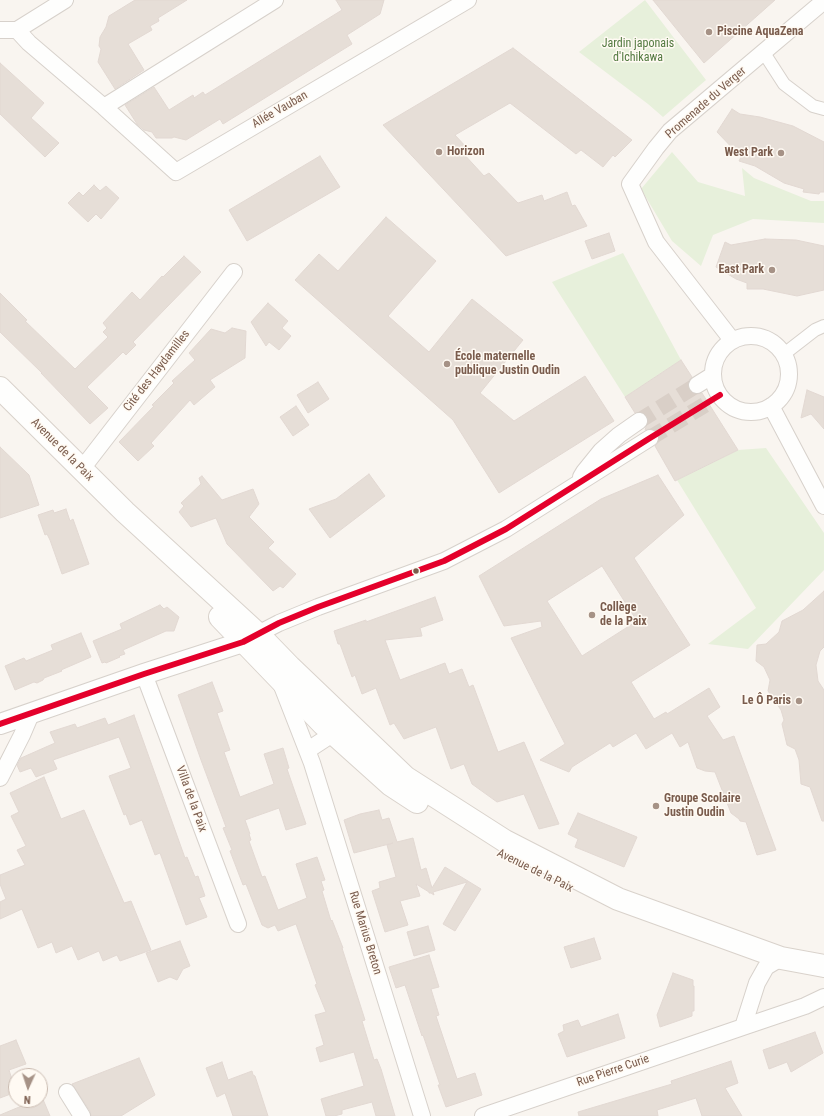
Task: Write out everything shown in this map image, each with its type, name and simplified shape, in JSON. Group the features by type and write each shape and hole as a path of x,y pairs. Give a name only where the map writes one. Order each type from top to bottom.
{"main road":[{"name":"Avenue de la Paix","path":"0,388 251,638 290,667 405,777 505,841 618,899 774,962 777,971 824,981"},
{"name":"Avenue de la Paix","path":"251,638 279,680 334,734 391,785 494,851 615,910 774,962 824,966"}],"street":[{"path":"0,30 17,30 66,0"},
{"path":"104,107 275,0"},
{"name":"Allée Vauban","path":"17,30 29,43 104,107 176,172 468,0"},
{"name":"Promenade du Verger","path":"732,340 656,242 630,184 670,131 824,1"},
{"path":"764,53 784,84 813,106 824,109"},
{"name":"Cité des Haydamilles","path":"81,470 234,272"},
{"path":"784,354 815,330 824,326"},
{"path":"743,336 755,336 766,339 776,345 784,354 788,365 788,383 780,398 771,406 760,411 747,412 735,409 724,402 714,399 713,369 716,357 722,348 732,340 743,336"},
{"path":"697,385 713,376"},
{"path":"771,406 824,506"},
{"path":"577,484 584,472 601,451 619,434 639,421"},
{"path":"0,724 251,638 279,623 444,561 506,529 650,438"},
{"name":"Villa de la Paix","path":"144,674 238,924"},
{"name":"Rue Marius Breton","path":"279,680 308,750 422,1116"},
{"path":"0,778 31,714"},
{"path":"308,750 334,734"},
{"path":"743,1027 757,983 774,962"},
{"name":"Rue Pierre Curie","path":"483,1116 805,1006 824,997"},
{"path":"67,1092 82,1116"}],"green space":[{"name":"Jardin japonais d'Ichikawa","path":"645,0 706,80 663,117 579,52"},
{"path":"672,152 698,182 745,196 742,168 754,178 811,201 824,201 824,223 753,219 713,235 701,266 672,241 641,189"},
{"path":"623,253 681,360 625,397 552,282"},
{"path":"766,448 824,533 824,570 748,649 708,644 756,608 677,480 738,450"}],"building":[{"path":"135,0 187,0 158,18 159,21 150,26 152,30 128,44 144,70 115,89 98,62 101,49 99,46 100,37 106,27 109,16"},
{"path":"336,0 384,0 380,14 347,35 352,44 223,124 220,119 186,140 174,137 156,138 152,132 144,130 137,124 125,105 154,87 169,110 193,95 194,98 203,92 205,95 342,10"},
{"name":"Piscine AquaZena","path":"653,0 775,0 704,63"},
{"name":"Horizon","path":"513,48 632,140 615,157 613,155 603,167 581,150 576,154 510,103 455,135 467,148 462,152 484,176 489,173 518,203 542,195 544,201 567,192 572,206 575,205 587,226 506,256 383,125"},
{"path":"0,63 44,103 31,118 59,143 45,157 0,114"},
{"name":"West Park","path":"732,109 740,114 760,117 793,126 824,142 824,192 820,192 819,194 803,192 804,189 784,183 755,166 739,161 741,157 717,132"},
{"path":"320,156 340,187 247,241 229,210"},
{"path":"94,185 100,191 106,186 119,198 101,219 96,214 88,222 68,203 79,192 83,196"},
{"name":"École maternelle publique Justin Oudin","path":"386,217 436,261 388,316 429,352 472,299 523,340 480,393 514,421 585,376 614,421 499,493 453,420 295,280 319,254 338,271"},
{"path":"609,233 615,251 592,259 585,241"},
{"name":"East Park","path":"765,239 796,240 824,246 824,290 797,296 763,289 747,289 747,283 736,279 716,267 725,242 731,245"},
{"path":"184,256 201,272 133,342 136,345 126,355 123,352 87,387 108,408 90,424 42,373 0,332 0,293 27,320 25,321 75,369 108,337 103,332 107,328 103,323 132,292 140,300 162,276 163,277"},
{"path":"268,303 288,321 282,328 291,336 279,350 269,342 266,346 251,322"},
{"path":"232,328 246,331 245,358 210,380 215,387 194,405 190,400 151,443 154,446 138,461 119,442 174,383 172,381 195,360 189,353 211,329 225,333"},
{"path":"681,360 692,377 689,380 689,390 693,394 702,393 738,450 675,481 655,446 659,442 658,433 654,429 645,430 648,421 647,416 643,412 635,413 625,397"},
{"path":"318,382 329,399 308,413 297,395"},
{"path":"807,390 824,397 824,429 811,414 801,418"},
{"path":"296,406 309,425 293,436 280,417"},
{"path":"0,447 29,475 39,505 0,518"},
{"path":"369,474 385,496 330,538 309,509 336,499"},
{"path":"658,475 684,515 634,558 690,645 631,682 654,719 666,712 667,714 709,688 720,707 707,716 723,740 734,736 776,850 757,855 746,822 740,821 731,813 715,772 697,768 688,742 680,747 672,733 646,749 636,733 613,747 610,743 572,767 569,772 540,760 565,744 511,638 542,627 541,621 504,626 479,576 601,499","holes":["602,566 637,621 582,656 547,601"]},
{"path":"202,476 222,500 253,489 259,504 249,517 274,542 268,548 296,574 283,588 280,586 273,591 227,544 216,518 191,527 179,512 184,506 181,503 201,484 199,478"},
{"path":"66,509 70,521 73,519 89,564 62,574 50,540 47,534 45,535 38,515 53,510 54,513"},
{"name":"Le Ô Paris","path":"824,591 824,647 820,651 816,665 818,681 824,690 824,821 822,821 810,787 801,784 799,760 795,749 787,745 782,724 784,720 781,710 768,691 770,680 764,667 756,661 757,645 766,644 779,632 782,621 803,610"},
{"path":"435,597 443,620 420,628 422,636 385,640 400,680 445,663 449,674 462,669 469,687 473,685 498,752 524,742 559,824 539,829 524,794 497,802 472,784 464,764 451,769 436,727 404,739 394,723 390,725 376,688 362,694 355,675 352,677 334,631 366,620 366,622"},
{"path":"160,605 164,609 167,607 179,617 174,631 166,631 123,650 125,654 106,663 102,663 93,641 122,629 120,624"},
{"path":"81,633 91,657 44,678 37,683 34,682 15,690 5,666 24,658 26,661 53,650 51,645"},
{"path":"212,682 223,711 217,713 230,750 224,752 240,797 274,784 264,754 283,748 289,768 287,769 306,824 286,830 279,808 245,820 250,834 251,840 249,841 262,877 265,876 278,910 307,898 296,864 317,857 325,880 321,881 324,890 322,891 331,921 332,920 343,948 365,1020 362,1021 374,1060 377,1059 381,1069 395,1116 376,1116 372,1102 342,1110 342,1114 326,1116 321,1099 364,1086 354,1052 320,1062 316,1048 324,1045 315,1015 326,1012 315,985 317,984 296,924 278,931 275,925 268,928 262,925 246,884 243,885 230,851 232,850 223,828 226,827 178,695"},
{"path":"134,715 185,858 187,857 195,877 198,876 205,896 199,898 207,917 186,925 160,853 155,855 142,820 130,825 126,814 124,815 109,776 131,768 119,737 53,760 57,769 36,777 31,768 20,772 17,765 21,758 55,743 50,732 75,724 77,728 105,718 108,725"},
{"path":"44,777 61,819 84,810 124,903 131,901 151,950 120,961 117,955 103,961 99,951 78,960 72,946 56,953 52,942 38,948 22,909 0,919 0,902 6,899 0,884 0,875 25,865 17,850 26,846 11,816 19,812 10,793"},
{"path":"379,810 382,820 389,818 397,842 413,838 421,870 426,868 432,888 445,867 481,889 455,931 443,924 467,882 433,892 434,895 416,884 420,896 400,901 408,925 385,932 372,891 380,888 379,882 396,877 387,845 393,843 354,853 344,820 360,814"},
{"path":"578,813 637,837 624,867 575,847 578,839 568,834"},
{"path":"428,926 435,950 414,956 407,932"},
{"path":"594,938 601,959 571,968 564,947"},
{"path":"180,941 190,966 183,969 177,980 170,977 158,982 146,953"},
{"path":"429,955 439,987 431,989 439,1015 436,1016 457,1079 475,1073 482,1095 446,1107 438,1085 440,1085 405,985 396,988 389,967"},
{"path":"673,973 693,980 694,1011 692,1011 692,1016 660,1027 657,1015"},
{"path":"618,1014 625,1038 567,1057 558,1034 564,1031 563,1025 578,1020 581,1027"},
{"path":"815,1032 823,1053 791,1072 787,1062 769,1069 763,1050"},
{"path":"16,1040 26,1064 15,1068 8,1068 8,1095 0,1098 0,1046"},
{"path":"139,1058 155,1095 121,1116 91,1116 90,1111 72,1084"},
{"path":"731,1061 738,1083 725,1088 742,1116 702,1116 696,1098 657,1110 658,1116 579,1116 578,1112 672,1084 671,1081"},
{"path":"222,1062 228,1080 252,1071 268,1116 233,1116 225,1093 217,1097 206,1068"},
{"path":"17,1108 47,1108 50,1116 0,1116"}],"tunnel":[{"path":"639,421 697,385"},
{"path":"650,438 708,403"}],"transit line":[{"path":"0,724 144,674 243,642 279,623 318,607 444,561 506,529 720,395"}],"place":[{"name":"Piscine AquaZena","path":"709,32"},
{"name":"Horizon","path":"439,152"},
{"name":"West Park","path":"781,153"},
{"name":"East Park","path":"772,270"},
{"name":"École maternelle publique Justin Oudin","path":"447,364"},
{"name":"Collège de la Paix","path":"592,615"},
{"name":"Le Ô Paris","path":"799,701"},
{"name":"Groupe Scolaire Justin Oudin","path":"656,806"}]}
